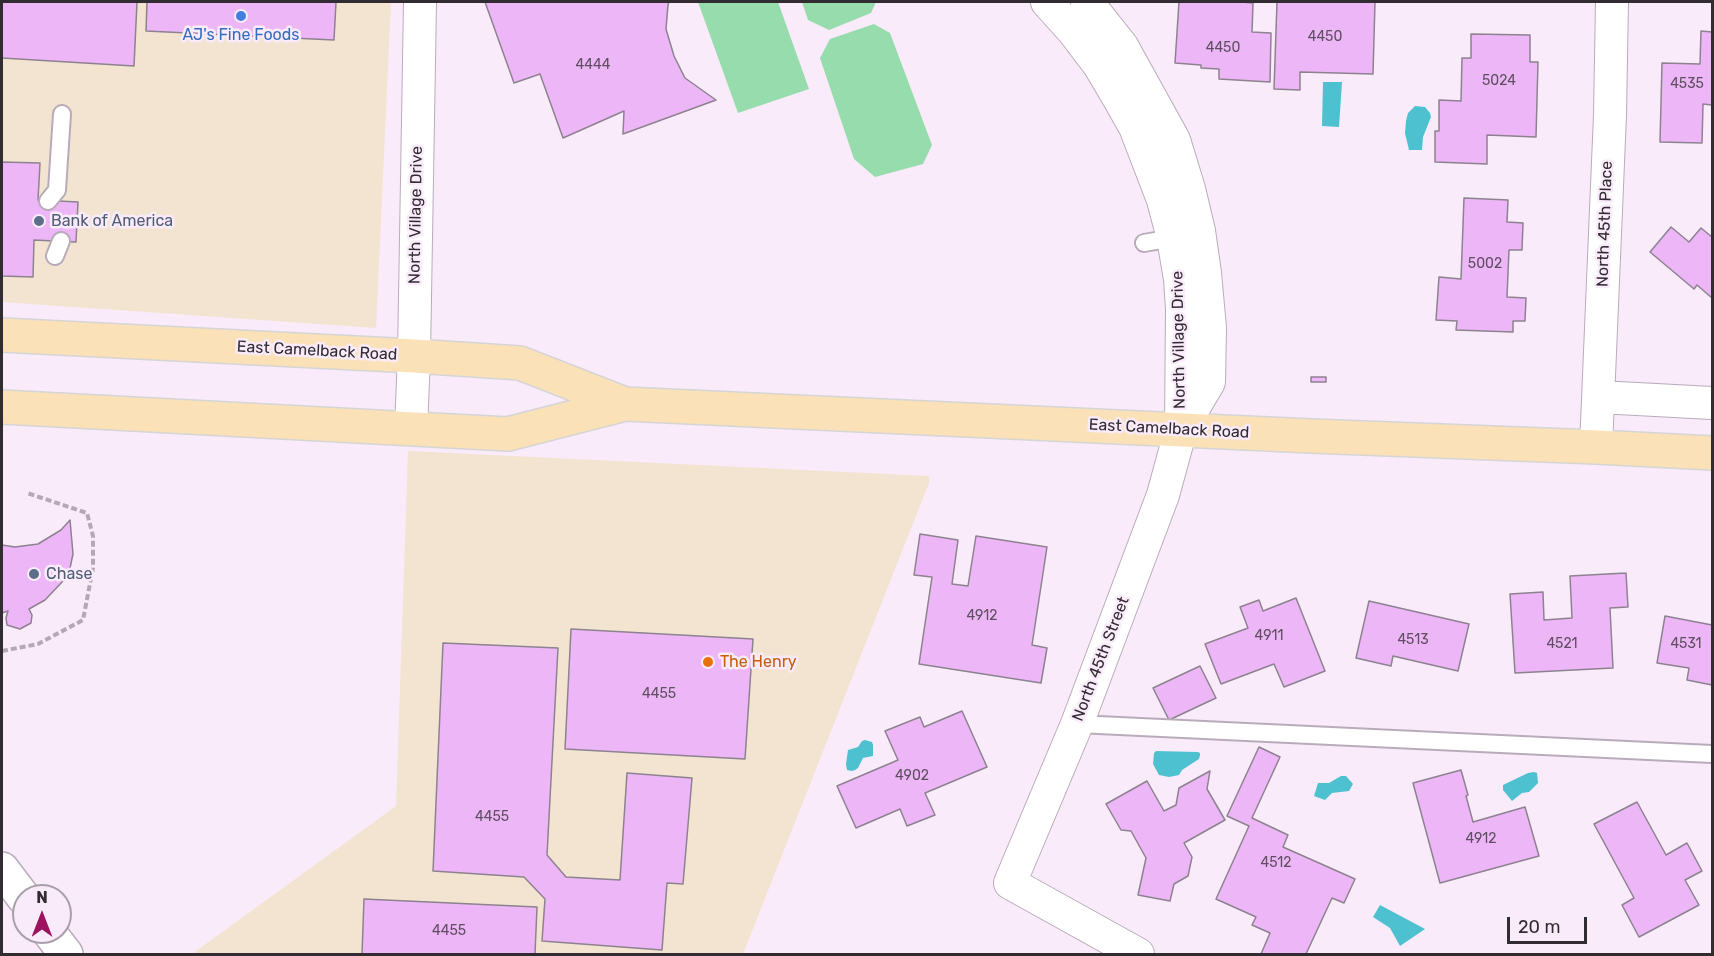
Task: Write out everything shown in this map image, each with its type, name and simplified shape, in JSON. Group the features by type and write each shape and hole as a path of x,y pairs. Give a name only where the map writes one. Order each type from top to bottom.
{"main road":[{"name":"East Camelback Road","path":"2,335 520,363 625,404"},
{"name":"East Camelback Road","path":"2,407 508,434 625,404 1713,453"}],"street":[{"name":"North Village Drive","path":"411,429 420,2"},
{"name":"North Village Drive","path":"1047,2 1099,65 1136,127 1163,200 1180,279 1182,309 1180,429"},
{"name":"North Village Drive","path":"1087,2 1122,46 1174,140 1190,189 1172,238"},
{"name":"North 45th Place","path":"1596,447 1610,115 1612,2"},
{"path":"1599,397 1713,403"},
{"name":"North 45th Street","path":"1138,954 1010,883 1077,724 1163,495 1180,429"},
{"path":"2,868 14,884"}],"lane":[{"path":"56,197 62,114"},
{"path":"1077,724 1713,754"}],"path":[{"path":"2,651 38,644 83,620 93,568 93,536 87,513 27,493"}],"shaded area":[{"path":"2,2 391,2 376,328 2,302"},
{"path":"408,451 929,476 929,483 743,954 192,954 396,806"}],"green space":[{"path":"698,2 778,2 809,89 738,113"},
{"path":"802,2 876,2 871,13 829,30 808,20"},
{"path":"874,24 890,33 932,145 923,164 875,177 854,159 820,58 830,39"}],"water":[{"path":"1323,82 1342,82 1339,127 1322,126"},
{"path":"1415,106 1425,107 1431,117 1423,137 1422,150 1409,150 1405,133 1408,113"},
{"path":"865,740 872,742 873,756 863,758 855,770 847,770 848,750 858,747"},
{"path":"1156,751 1198,752 1200,755 1199,759 1182,770 1179,775 1169,777 1159,775 1153,764"},
{"path":"1534,772 1537,773 1538,783 1529,792 1522,793 1512,801 1503,790 1503,785"},
{"path":"1341,776 1346,776 1353,784 1349,791 1332,793 1325,800 1314,796 1318,783 1329,783"},
{"path":"1380,905 1425,929 1400,946 1390,928 1373,917"}],"building":[{"path":"2,2 137,2 134,66 2,58"},
{"name":"AJ's Fine Foods","path":"147,2 336,2 334,40 146,31"},
{"path":"485,2 669,2 666,29 674,56 685,78 716,100 623,134 624,111 563,138 540,74 514,83"},
{"path":"1179,2 1253,3 1252,32 1271,33 1270,82 1219,79 1219,69 1175,63"},
{"path":"1277,2 1375,2 1373,74 1300,72 1300,90 1274,89"},
{"path":"1701,31 1712,32 1712,105 1703,104 1702,143 1660,142 1662,63 1700,64"},
{"path":"1471,34 1530,35 1530,62 1538,62 1536,137 1487,135 1487,164 1435,162 1435,131 1439,131 1439,100 1461,101 1462,58 1471,58"},
{"name":"Bank of America","path":"2,162 40,163 38,200 78,202 76,242 34,240 33,277 2,276"},
{"path":"1464,198 1508,200 1507,222 1523,223 1522,250 1509,250 1507,297 1526,298 1525,321 1513,321 1513,332 1456,330 1457,321 1436,320 1439,277 1461,279"},
{"path":"1671,227 1689,242 1701,228 1712,237 1712,298 1697,285 1694,289 1650,252"},
{"path":"1311,377 1326,377 1326,382 1311,382"},
{"name":"Chase","path":"70,520 73,554 70,568 63,581 45,600 29,609 32,615 31,623 20,629 7,625 8,611 2,613 2,545 15,547 38,544 61,530"},
{"path":"920,534 958,540 952,584 968,586 976,536 1047,547 1032,645 1047,648 1041,683 919,664 932,577 914,575"},
{"path":"1626,573 1628,607 1610,608 1613,668 1515,673 1510,594 1543,592 1544,620 1572,618 1570,576"},
{"path":"1296,598 1325,671 1284,687 1274,664 1221,684 1205,644 1248,628 1240,607 1259,600 1263,611"},
{"path":"1369,601 1469,624 1458,671 1393,656 1391,666 1356,658"},
{"path":"1665,616 1712,625 1712,685 1687,680 1689,668 1657,663"},
{"path":"571,629 753,639 745,759 565,749"},
{"path":"443,643 558,648 547,855 566,877 620,880 627,773 692,778 683,884 667,883 662,950 542,941 545,899 524,877 433,871"},
{"path":"1200,666 1216,698 1169,720 1153,688"},
{"path":"962,711 987,767 925,793 935,815 907,826 900,809 856,828 837,786 898,760 885,731 920,717 924,727"},
{"path":"1259,747 1280,757 1252,818 1288,835 1283,847 1355,879 1344,903 1332,898 1306,954 1261,954 1270,933 1252,925 1256,917 1216,899 1249,826 1227,816"},
{"path":"1461,770 1473,822 1525,807 1539,856 1440,883 1413,783"},
{"path":"1210,771 1207,789 1225,820 1184,843 1192,857 1188,876 1174,884 1170,901 1138,895 1146,858 1131,831 1121,830 1106,804 1147,781 1164,811 1176,805 1179,788"},
{"path":"1637,802 1666,855 1687,843 1702,871 1685,880 1699,905 1639,937 1622,905 1634,898 1594,824"},
{"path":"364,899 537,907 535,954 362,954"}],"place":[{"name":"AJ's Fine Foods","path":"241,16"},
{"name":"Bank of America","path":"39,221"},
{"name":"Chase","path":"34,574"},
{"name":"The Henry","path":"708,662"}]}
